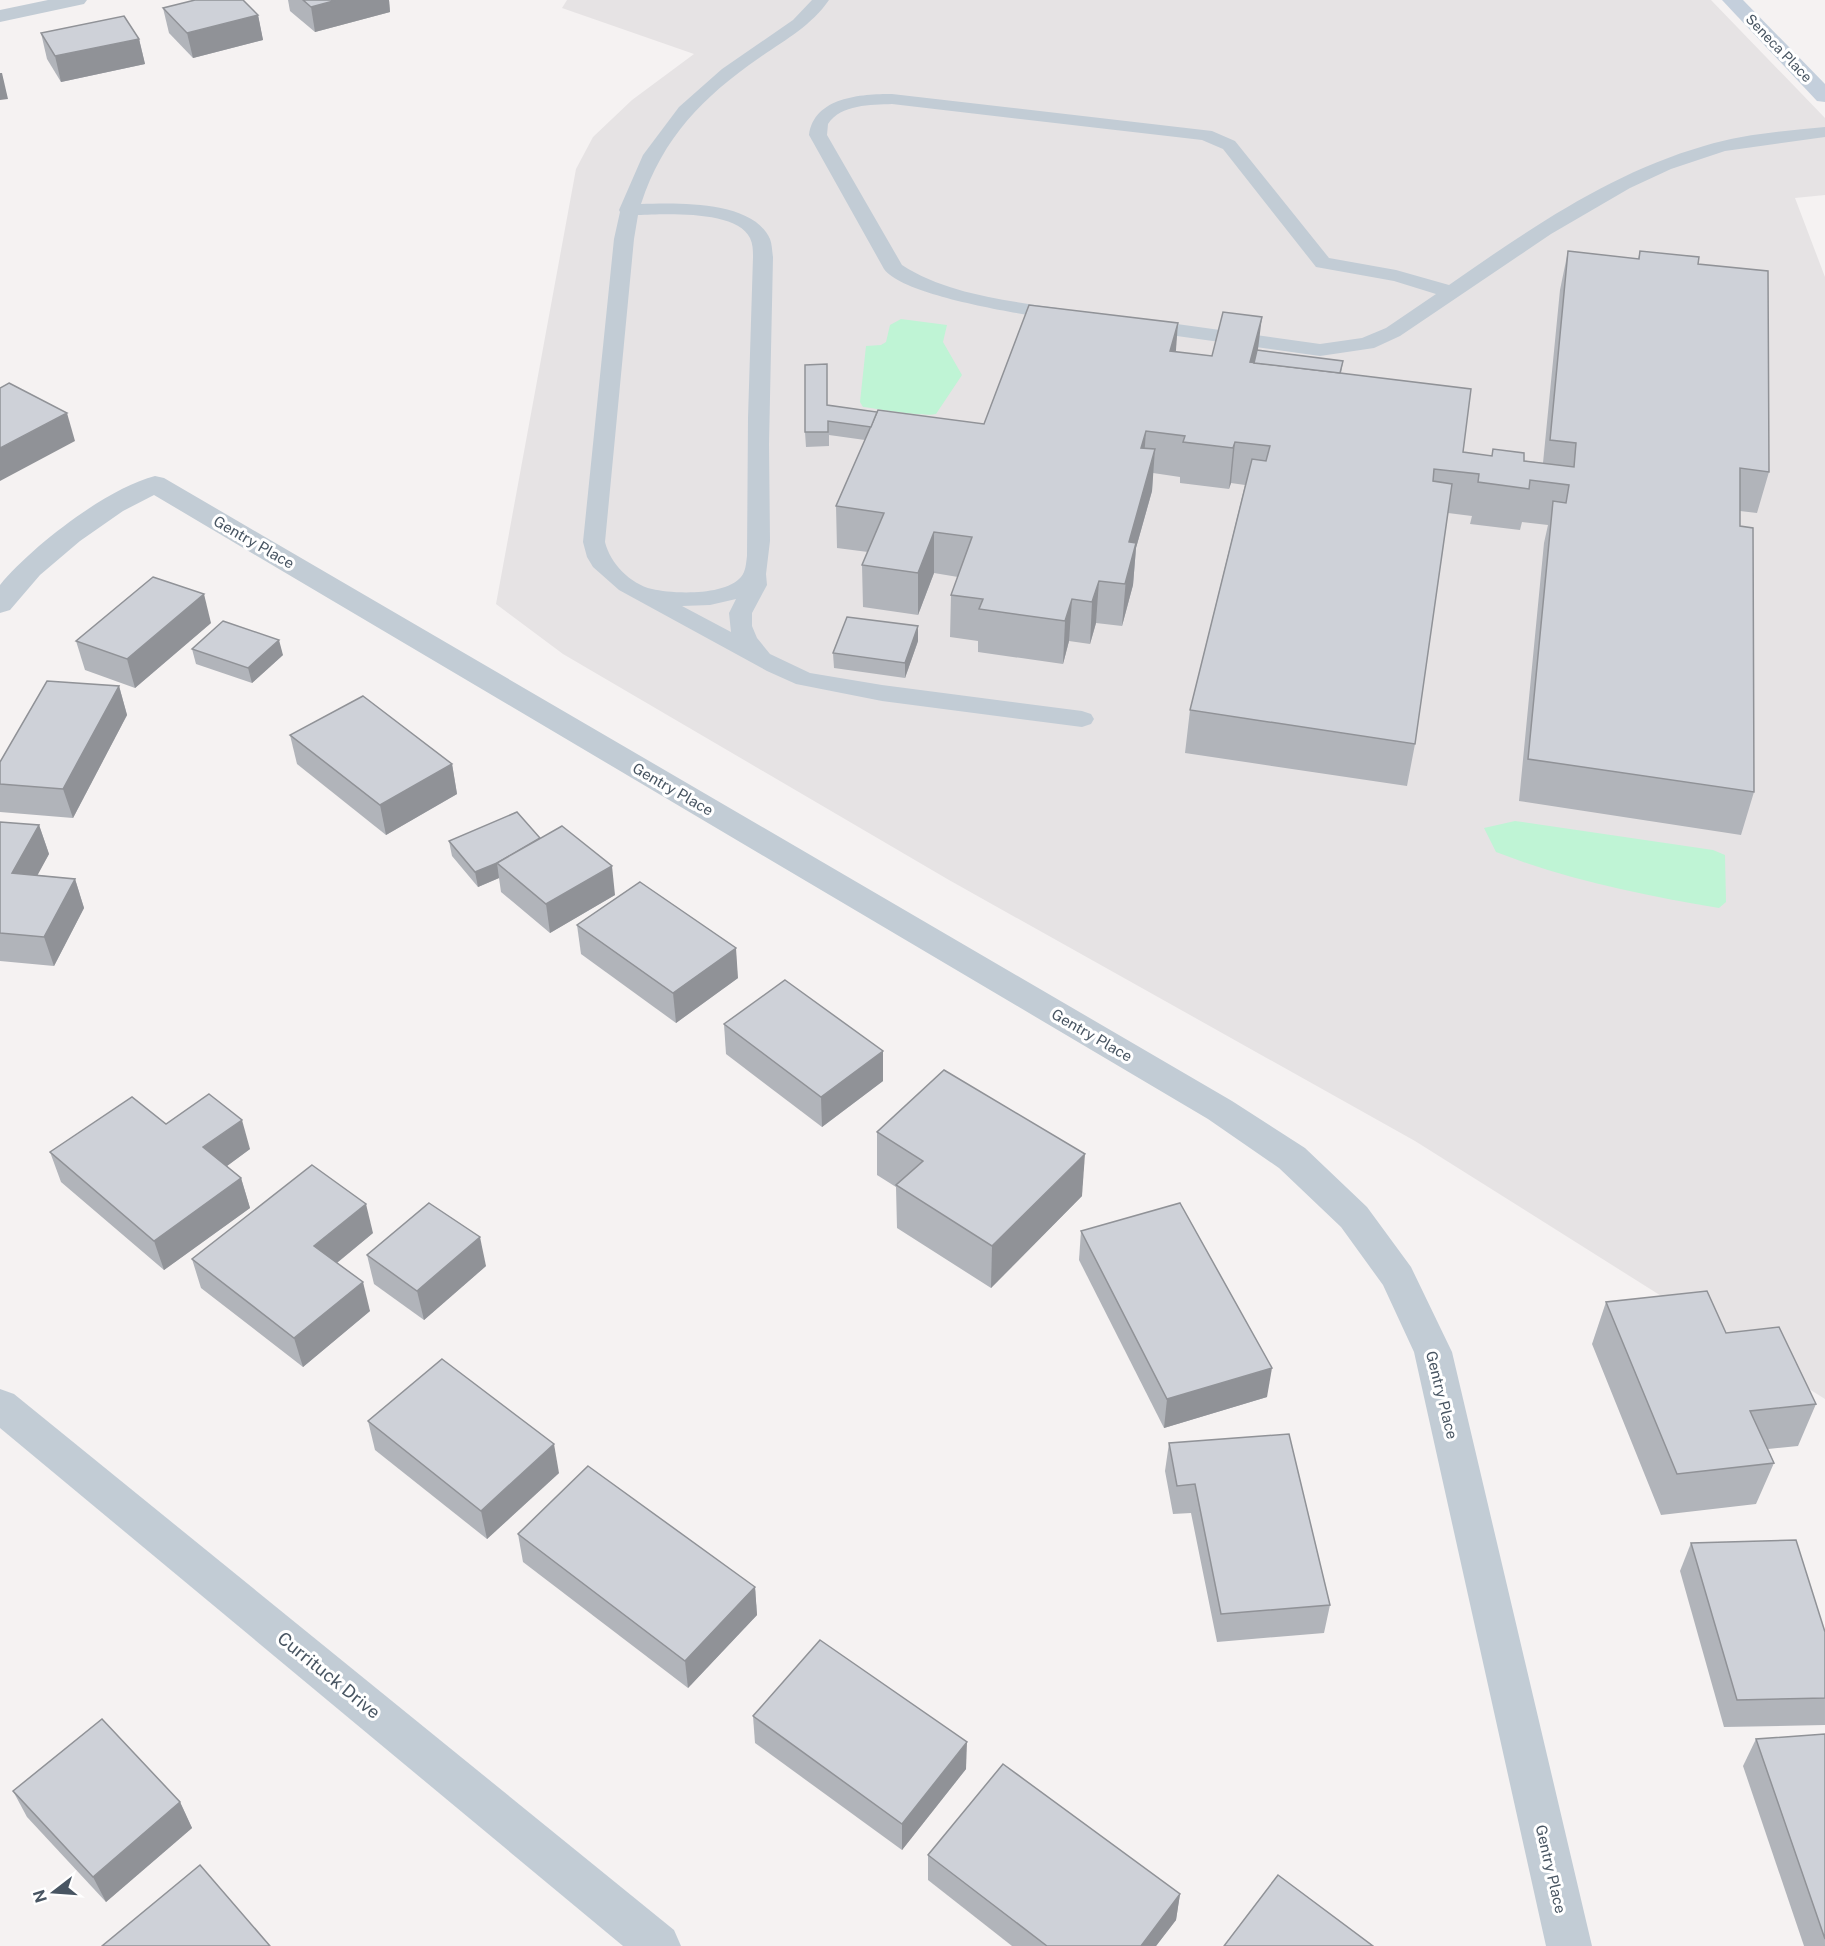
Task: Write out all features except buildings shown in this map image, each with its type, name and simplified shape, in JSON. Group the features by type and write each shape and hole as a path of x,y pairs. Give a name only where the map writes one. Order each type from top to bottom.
{"street":[{"path":"0,16 77,0"},
{"name":"Seneca Place","path":"1732,0 1825,96"},
{"name":"Gentry Place","path":"0,604 52,549 132,494 155,484 1220,1110 1292,1158 1354,1217 1398,1277 1433,1352 1569,1946"},
{"name":"Currituck Drive","path":"0,1405 658,1946"}],"lane":[{"path":"821,0 806,17 711,85 672,125 644,168 628,210 594,542 597,558 608,571 640,592 762,659 804,679 1082,719"},
{"path":"1086,318 951,292 901,276 894,269 818,135 821,119 829,112 851,104 892,99 1206,135 1229,145 1323,263 1396,276 1452,292"},
{"path":"1119,322 1300,348 1335,349 1368,344 1380,339 1561,219 1651,172 1710,149 1825,132"},
{"path":"628,210 683,210 722,215 748,224 761,239 763,257 758,411 758,550 755,590 743,606 740,616 741,630 747,642 762,659"},
{"path":"640,592 674,599 709,598 743,587 755,574"}],"shaded area":[{"path":"567,0 1711,0 1825,118 1825,195 1795,198 1825,277 1825,1399 1415,1141 949,880 563,654 496,604 576,169 593,137 632,100 694,54 562,8"}],"green space":[{"path":"901,319 947,325 943,342 962,375 936,414 912,414 863,407 860,402 866,346 881,345 886,342 890,325"},
{"path":"1515,821 1713,850 1725,855 1726,902 1719,908 1634,892 1578,879 1496,852 1484,828"}]}
